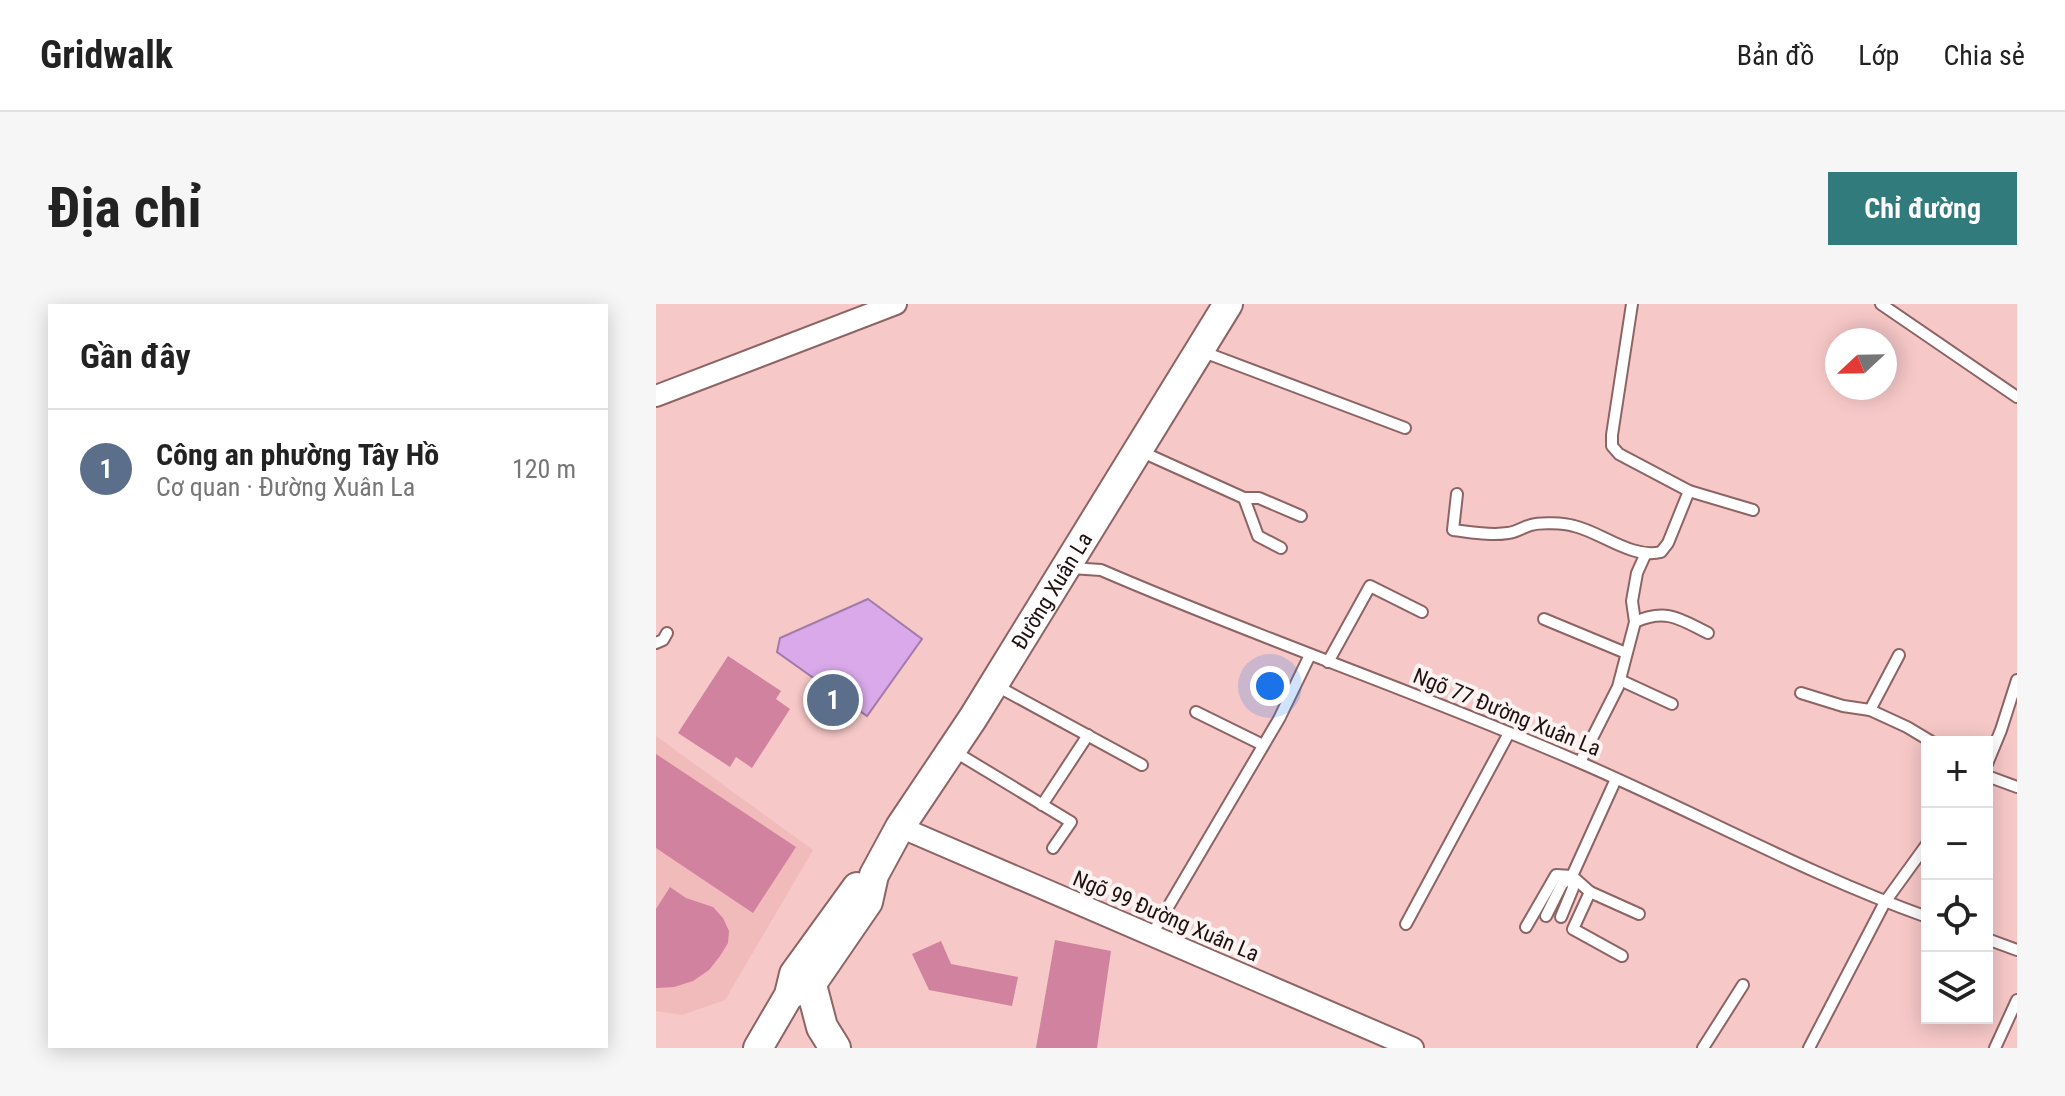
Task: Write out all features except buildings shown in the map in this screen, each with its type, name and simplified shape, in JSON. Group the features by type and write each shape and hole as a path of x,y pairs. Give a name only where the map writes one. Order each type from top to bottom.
{"main road":[{"path":"800,990 835,1048"}],"street":[{"path":"656,396 896,304"},
{"name":"Đường Xuân La","path":"758,1048 868,902 874,875 900,827 993,684 1228,304"},
{"name":"Ngõ 99 Đường Xuân La","path":"900,827 1413,1048"}],"lane":[{"path":"1632,304 1612,446 1619,454 1689,491 1753,510"},
{"path":"1881,304 2017,397"},
{"path":"1199,351 1405,428"},
{"path":"1139,451 1244,498 1259,498 1301,516"},
{"path":"1457,494 1453,530 1495,535 1513,533 1532,524 1575,526 1610,543 1646,553 1659,553 1668,543 1689,491"},
{"path":"1244,498 1258,536 1281,548"},
{"path":"1580,762 1618,687 1635,622 1632,601 1637,573 1646,553"},
{"name":"Ngõ 77 Đường Xuân La","path":"1065,567 1101,570 1509,733 1580,762 1803,866 1921,915"},
{"path":"1328,662 1370,586 1422,612"},
{"path":"1635,622 1649,616 1670,615 1708,633"},
{"path":"1544,619 1626,653"},
{"path":"656,643 663,640 667,633"},
{"path":"1151,936 1279,719 1310,655"},
{"path":"1870,710 1899,655"},
{"path":"1620,680 1672,704"},
{"path":"1993,747 2017,680"},
{"path":"993,684 1142,765"},
{"path":"1801,693 1843,706 1870,710 1922,736"},
{"path":"1196,712 1263,745"},
{"path":"1406,924 1509,733"},
{"path":"1042,805 1088,735"},
{"path":"951,750 1071,822 1053,848"},
{"path":"1993,778 2017,787"},
{"path":"1546,916 1562,884 1572,876 1616,779"},
{"path":"1809,1048 1885,902 1921,852"},
{"path":"1526,927 1556,875 1572,876 1590,892 1639,914"},
{"path":"1561,917 1573,888 1572,876"},
{"path":"1590,892 1573,929 1622,956"},
{"path":"1993,941 2017,950"},
{"path":"1703,1048 1743,985"},
{"path":"1995,1048 2017,1000"}],"shaded area":[{"path":"868,599 922,639 867,716 777,652 780,638"},
{"path":"656,736 813,850 725,1000 682,1015 656,1011"}],"place":[{"name":"Công an phường Tây Hồ","path":"833,700"}]}
